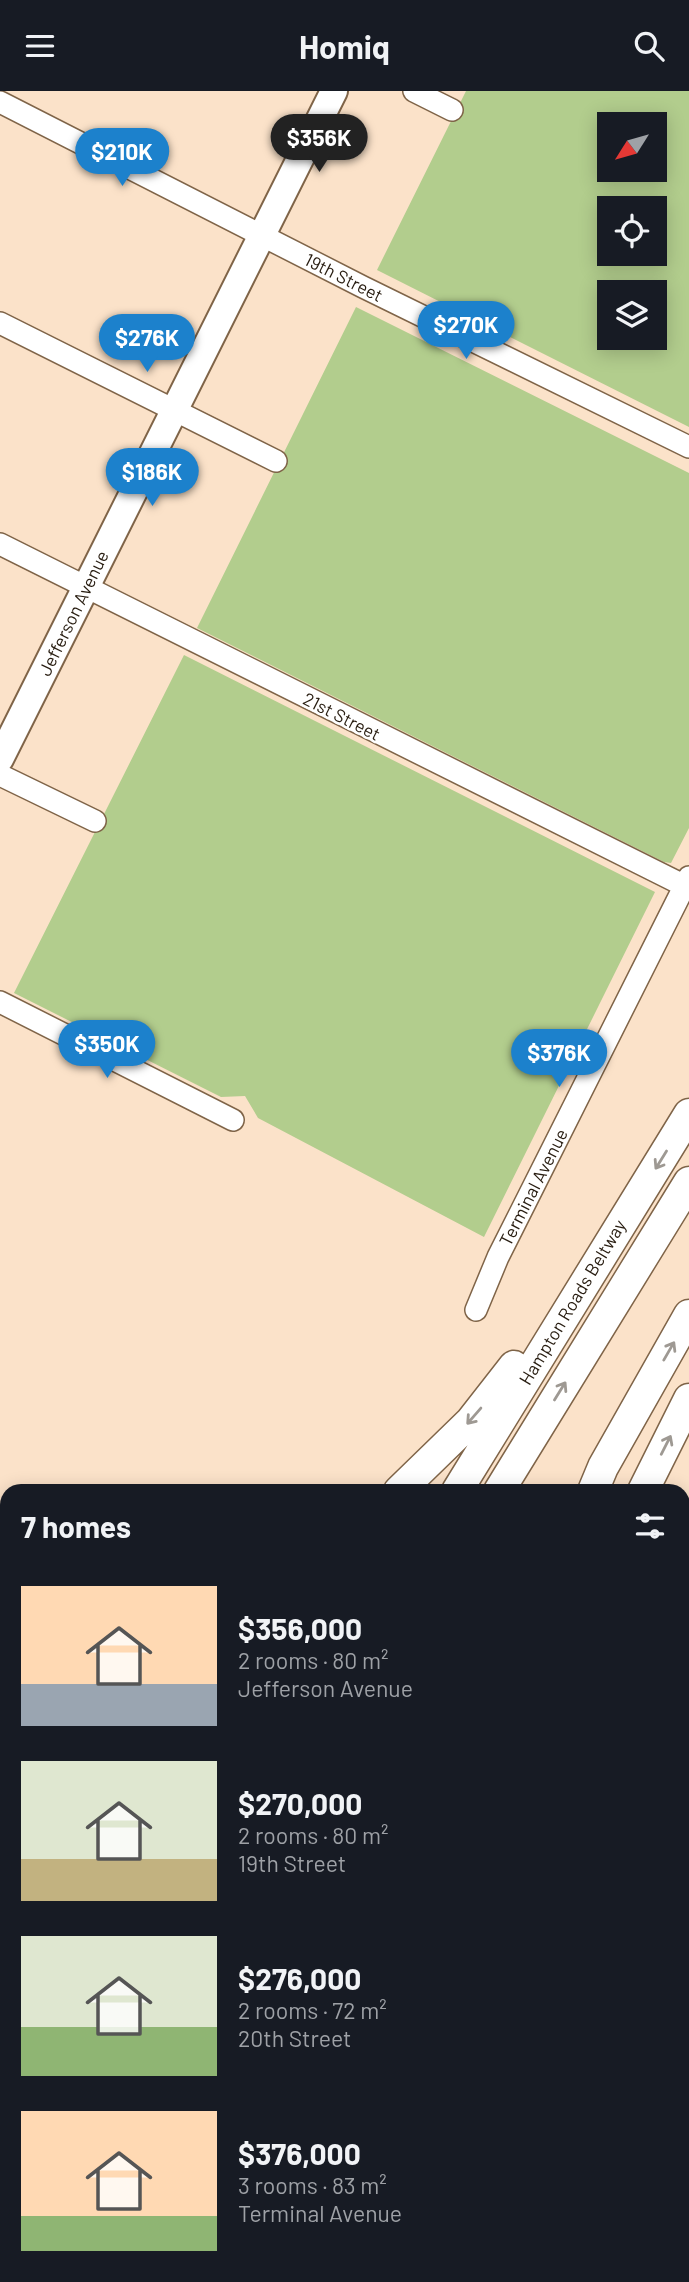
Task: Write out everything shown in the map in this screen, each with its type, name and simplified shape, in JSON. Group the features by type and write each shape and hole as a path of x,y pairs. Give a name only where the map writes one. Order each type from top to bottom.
{"highway":[{"name":"Hampton Roads Beltway","path":"461,1484 689,1114"},
{"name":"Hampton Roads Beltway","path":"504,1484 689,1182"},
{"path":"406,1484 494,1393 570,1282 632,1205"},
{"path":"596,1484 689,1315"},
{"path":"646,1484 689,1399"},
{"path":"0,2181 0,2237"}],"main road":[{"name":"Jefferson Avenue","path":"0,759 334,91"}],"street":[{"path":"414,91 452,110"},
{"name":"19th Street","path":"0,102 262,236 689,447"},
{"path":"0,323 276,461"},
{"name":"21st Street","path":"0,544 687,884"},
{"path":"0,775 95,821"},
{"name":"Terminal Avenue","path":"476,1310 498,1257 687,884"},
{"path":"0,1002 233,1120"}],"green space":[{"path":"466,91 689,91 689,427 377,270"},
{"path":"356,307 689,473 689,828 671,863 664,862 197,628"},
{"path":"184,655 655,892 484,1237 258,1118 245,1096 221,1097 14,993"}]}
